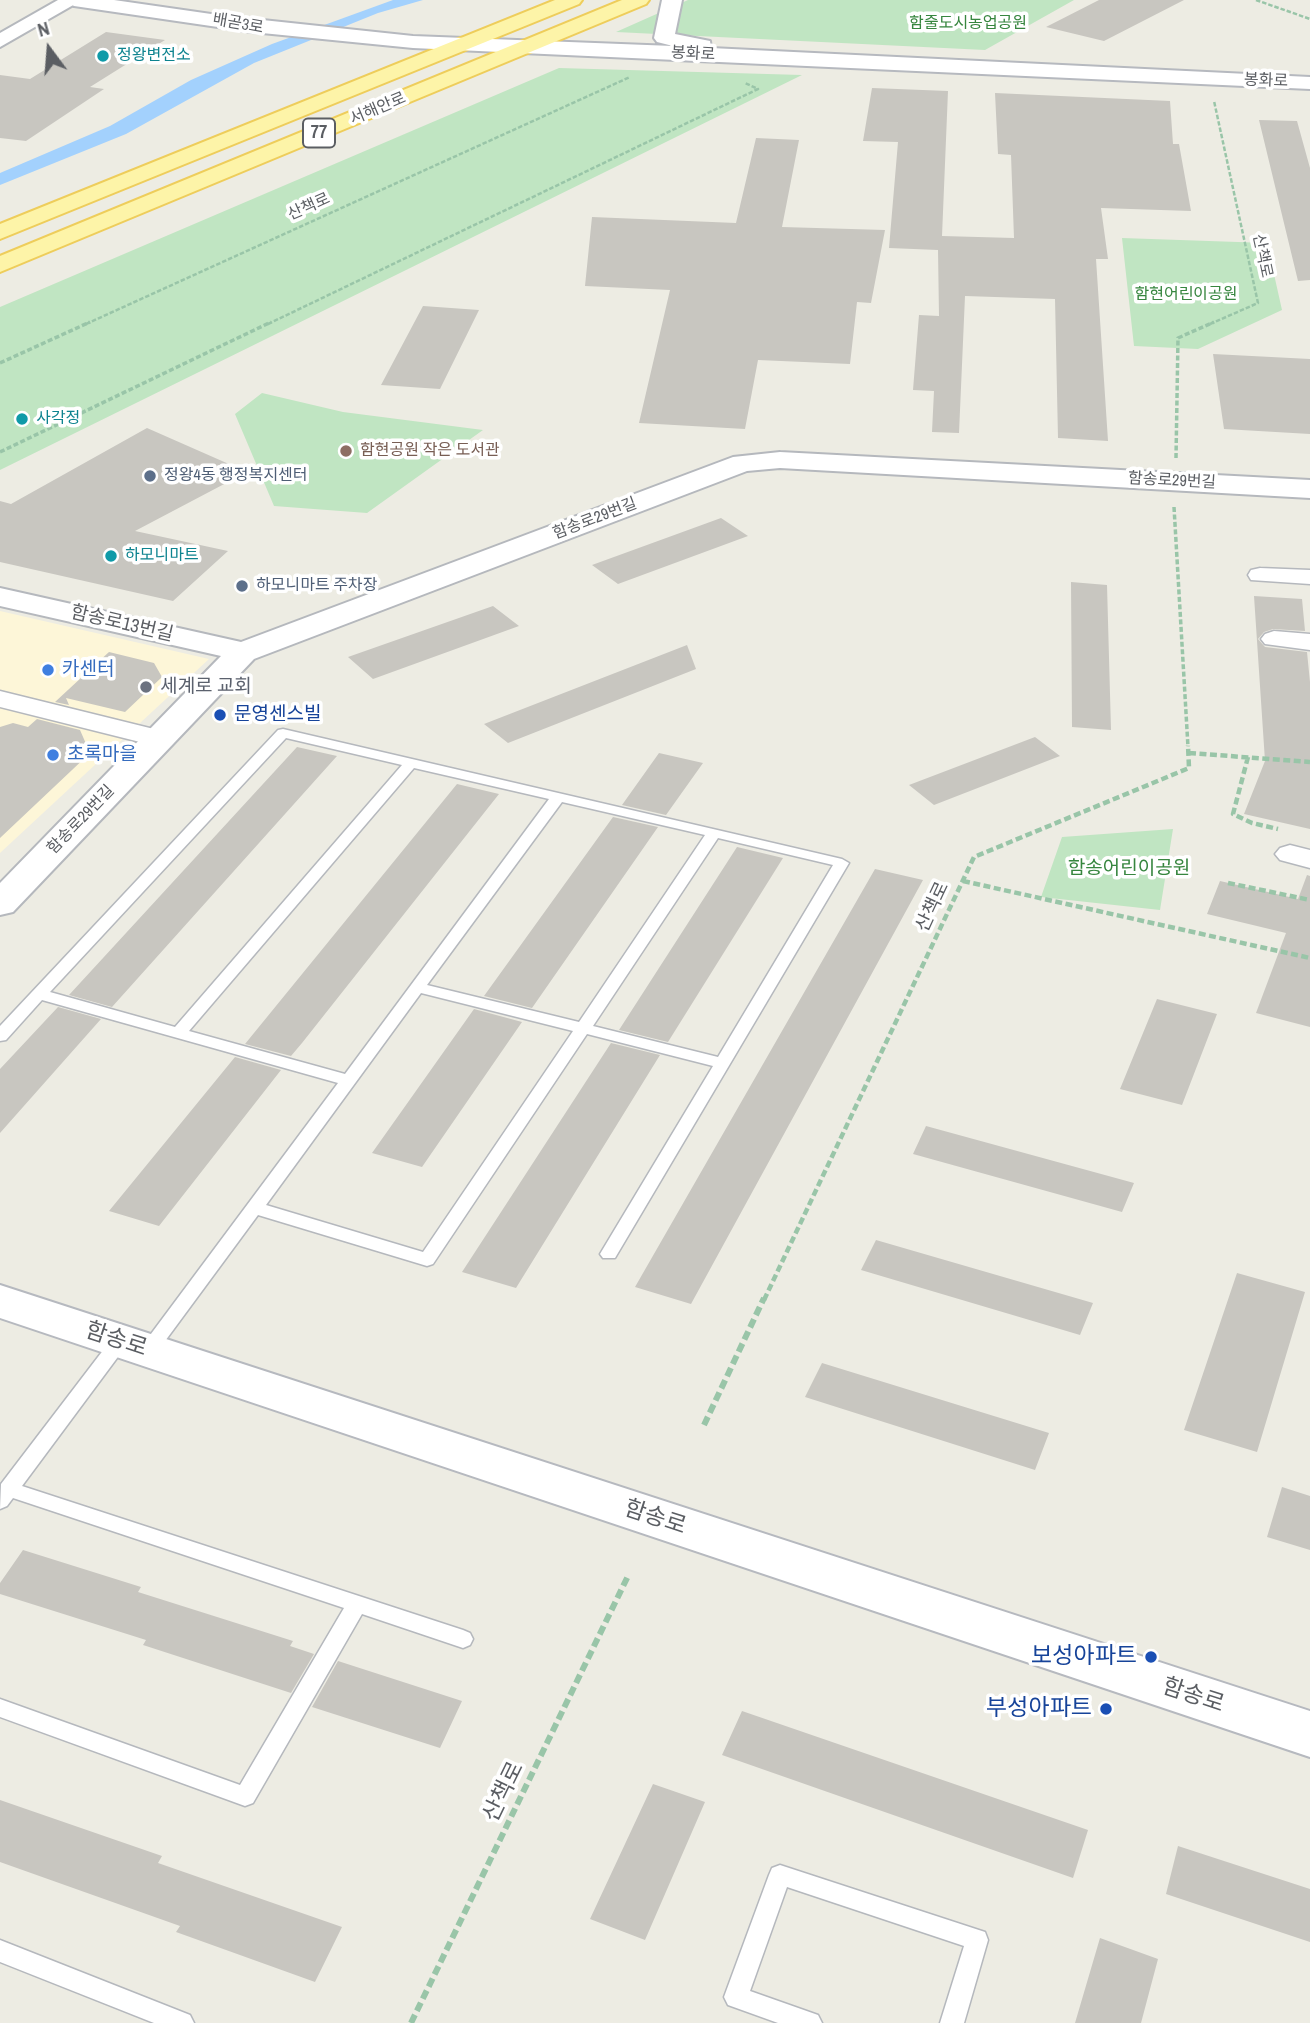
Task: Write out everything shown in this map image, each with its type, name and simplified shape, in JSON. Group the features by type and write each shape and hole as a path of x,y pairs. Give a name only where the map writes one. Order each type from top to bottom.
{"main road":[{"name":"배곧3로","path":"73,0 229,21 307,38 372,54 386,65 384,75"},
{"path":"0,41 73,0"},
{"name":"서해안로","path":"0,232 572,0"},
{"name":"서해안로","path":"0,265 639,0"},
{"name":"봉화로","path":"671,0 664,38 677,43 928,65"},
{"path":"229,21 413,43 458,45"},
{"name":"봉화로","path":"458,45 531,45 1310,83"},
{"name":"함송로29번길","path":"0,904 243,652 743,463 780,460 1310,489"},
{"name":"함송로13번길","path":"0,597 243,652"},
{"name":"함송로","path":"0,1301 1310,1734"}],"street":[{"path":"1260,575 1310,578"},
{"path":"1274,639 1310,642"},
{"path":"0,699 160,739"}],"lane":[{"path":"0,1036 283,733 842,863 608,1254"},
{"path":"178,1033 411,762"},
{"path":"463,1639 4,1495 253,1207 558,797"},
{"path":"253,1207 427,1260 714,833"},
{"path":"417,986 722,1063"},
{"path":"38,994 348,1080"},
{"path":"0,1708 245,1796 357,1604"},
{"path":"810,2023 736,1997 780,1875 977,1940 952,2023"},
{"path":"0,1951 182,2023"}],"path":[{"path":"1256,0 1310,19"},
{"name":"산책로","path":"0,363 630,77"},
{"path":"0,452 758,89 737,78"},
{"name":"산책로","path":"1176,467 1178,338 1258,303 1214,100"},
{"path":"1174,499 1188,753 1310,762"},
{"name":"산책로","path":"704,1425 974,857 1189,768 1188,753"},
{"path":"1248,757 1233,814 1252,823"},
{"path":"963,881 1310,958"},
{"path":"1228,883 1310,900"},
{"name":"산책로","path":"411,2023 628,1576"}],"shaded area":[{"path":"0,611 209,659 0,853"}],"green space":[{"name":"함줄도시농업공원","path":"688,0 1074,0 985,50 616,32"},
{"path":"559,68 802,75 0,470 0,307"},
{"name":"함현어린이공원","path":"1122,238 1267,243 1282,310 1198,349 1134,346"},
{"path":"262,393 343,412 483,430 367,513 274,506 235,414"},
{"name":"함송어린이공원","path":"1173,829 1160,910 1041,897 1062,837"}],"water":[{"path":"393,0 423,0 378,13 254,63 126,134 0,185 0,173 110,126 191,80 272,44"}],"building":[{"path":"1099,0 1184,0 1104,41 1046,27"},
{"path":"106,32 165,40 90,87 104,89 26,141 0,138 0,75 30,79"},
{"path":"872,88 948,91 942,236 1014,238 1011,155 998,154 995,93 1170,101 1173,144 1179,144 1191,211 1101,208 1108,259 1096,259 1108,441 1058,438 1055,299 965,296 959,433 932,432 934,391 913,390 919,315 939,316 938,250 889,248 898,142 863,141"},
{"path":"1259,120 1297,121 1310,168 1310,280 1298,281"},
{"path":"756,138 799,140 782,227 885,230 871,303 857,302 850,364 758,360 745,429 639,423 670,290 585,286 592,217 736,223"},
{"path":"423,306 479,310 440,389 381,385"},
{"path":"1213,354 1310,359 1310,434 1224,429"},
{"path":"147,428 247,472 135,531 228,551 173,601 0,562 0,501 11,504"},
{"path":"721,518 748,536 618,584 592,565"},
{"path":"1071,582 1107,585 1111,730 1072,727"},
{"path":"1254,596 1302,599 1305,631 1273,629 1264,632 1258,639 1265,647 1307,652 1310,682 1310,829 1244,814 1265,761"},
{"path":"493,606 519,626 373,679 348,657"},
{"path":"687,645 696,669 508,743 484,724"},
{"path":"109,652 154,663 162,677 125,712 66,698 69,705 55,702"},
{"path":"37,719 80,730 90,753 0,838 0,727 13,723 28,727"},
{"path":"1035,737 1060,756 934,805 909,785"},
{"path":"297,747 337,756 112,1007 69,995"},
{"path":"659,753 703,763 666,815 622,805"},
{"path":"457,784 499,794 302,1043 291,1056 245,1044"},
{"path":"613,817 658,827 532,1008 484,996"},
{"path":"737,847 783,858 668,1042 619,1030"},
{"path":"875,869 923,880 691,1304 635,1287"},
{"path":"1307,875 1310,876 1310,1027 1256,1013 1286,933 1207,914 1220,881 1298,899"},
{"path":"1157,999 1217,1014 1182,1105 1120,1089"},
{"path":"58,1007 101,1019 0,1133 0,1069"},
{"path":"474,1009 522,1022 422,1167 372,1153"},
{"path":"611,1043 660,1055 516,1288 462,1272"},
{"path":"235,1057 281,1070 159,1226 109,1211"},
{"path":"926,1126 1134,1183 1122,1212 913,1154"},
{"path":"876,1240 1093,1303 1080,1335 861,1270"},
{"path":"1237,1273 1305,1292 1257,1452 1184,1430"},
{"path":"822,1363 1049,1433 1035,1470 805,1397"},
{"path":"1282,1487 1310,1496 1310,1550 1267,1537"},
{"path":"23,1550 141,1587 138,1592 293,1641 290,1646 314,1654 291,1693 143,1645 146,1640 0,1594 0,1583"},
{"path":"338,1661 462,1701 440,1748 312,1707"},
{"path":"742,1711 1088,1830 1073,1878 722,1755"},
{"path":"653,1784 705,1802 645,1940 590,1919"},
{"path":"0,1800 162,1856 158,1863 342,1927 315,1982 176,1932 180,1926 0,1862"},
{"path":"1178,1846 1310,1889 1310,1942 1166,1894"},
{"path":"1100,1938 1158,1959 1141,2023 1075,2023"}],"place":[{"name":"정왕변전소","path":"103,56"},
{"name":"사각정","path":"22,419"},
{"name":"함현공원 작은 도서관","path":"346,451"},
{"name":"정왕4동 행정복지센터","path":"150,476"},
{"name":"하모니마트","path":"111,556"},
{"name":"하모니마트 주차장","path":"242,586"},
{"name":"카센터","path":"48,670"},
{"name":"세계로 교회","path":"146,687"},
{"name":"문영센스빌","path":"220,715"},
{"name":"초록마을","path":"53,755"},
{"name":"보성아파트","path":"1151,1657"},
{"name":"부성아파트","path":"1106,1709"}]}
